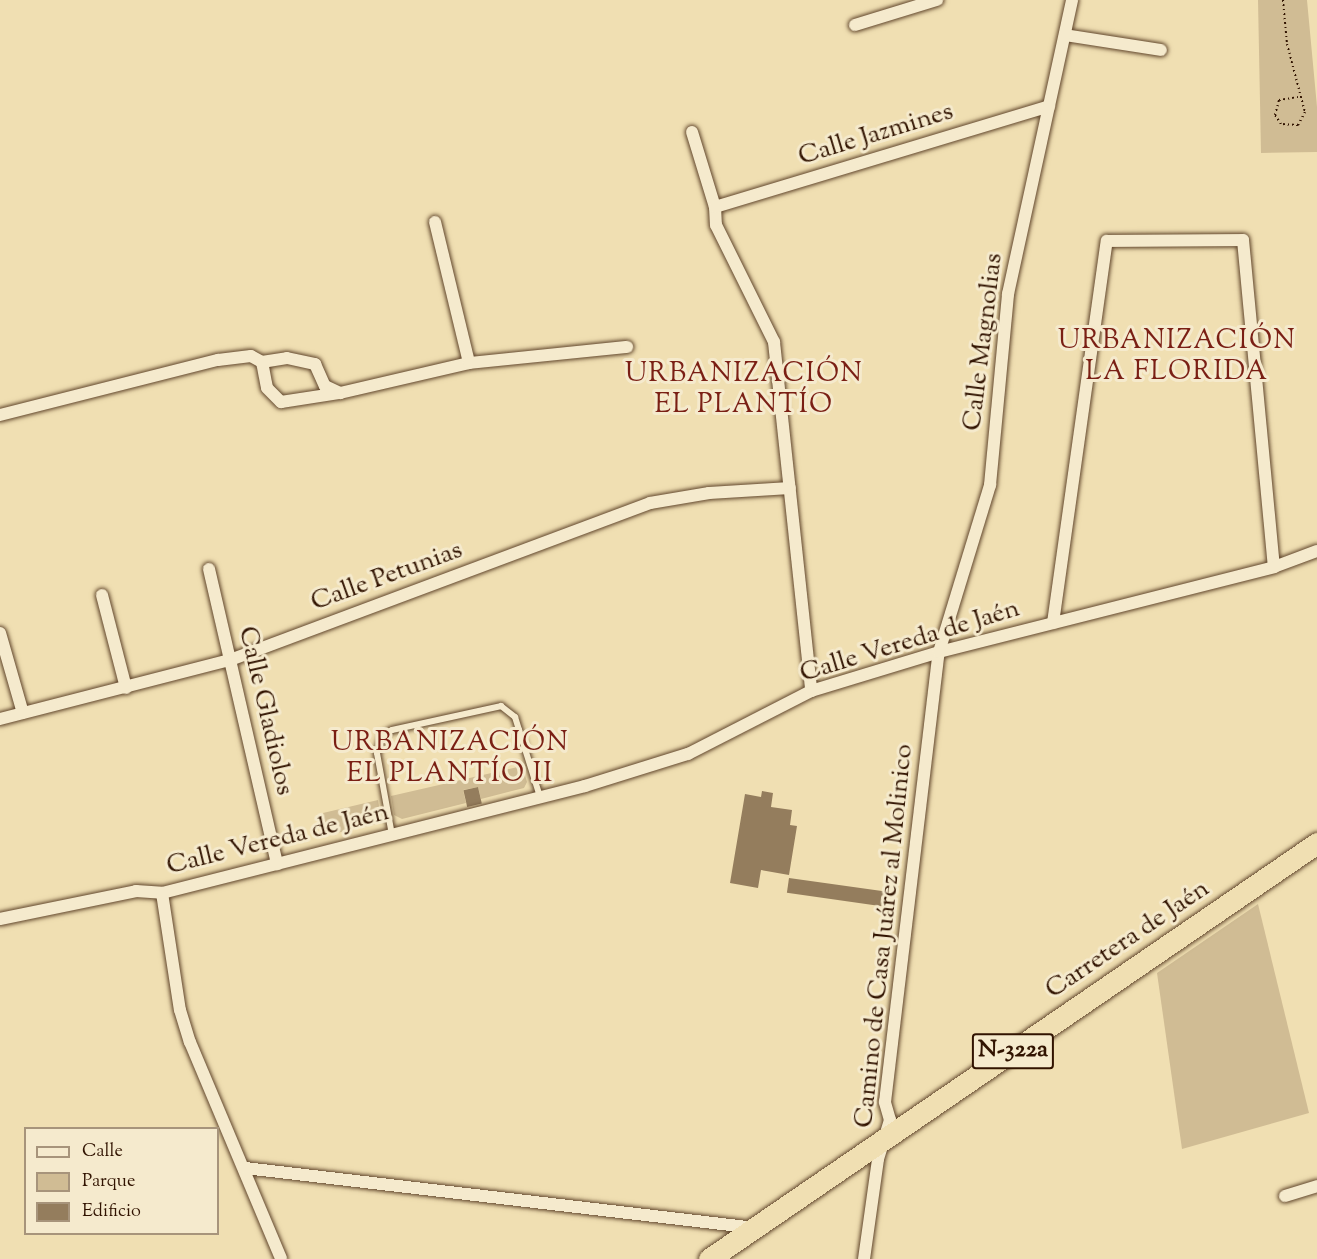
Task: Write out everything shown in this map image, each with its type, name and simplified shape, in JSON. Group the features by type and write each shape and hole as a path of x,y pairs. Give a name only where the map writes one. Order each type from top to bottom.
{"highway":[{"name":"Carretera de Jaén","path":"709,1259 888,1129 970,1082 1317,843"}],"street":[{"path":"855,25 937,0"},
{"name":"Calle Magnolias","path":"939,652 990,485 1008,294 1072,0"},
{"path":"1065,35 1161,50"},
{"name":"Calle Jazmines","path":"715,207 1049,106"},
{"path":"692,132 715,207 716,225 774,342 811,691"},
{"path":"435,222 469,363"},
{"path":"1053,623 1107,241 1243,240 1274,567"},
{"path":"0,415 218,360 251,356 262,363 267,388 281,402 340,393 469,363 627,347"},
{"path":"262,363 274,358 301,359 315,364 325,386 340,393"},
{"name":"Calle Petunias","path":"0,719 230,660 650,503 709,494 790,488"},
{"name":"Calle Vereda de Jaén","path":"0,919 136,891 162,893 540,797 688,754 811,691 939,652 1274,567 1317,551"},
{"name":"Calle Gladiolos","path":"209,569 277,864"},
{"path":"102,595 126,688"},
{"path":"0,633 23,713"},
{"name":"Camino de Casa Juárez al Molinico","path":"864,1259 878,1159 888,1129 885,1102 939,652"},
{"path":"162,893 180,1010 190,1042 245,1168 281,1259"},
{"path":"245,1168 756,1227"},
{"path":"1285,1196 1317,1186"}],"lane":[{"path":"392,835 377,753 383,735 392,730 501,706 514,717 540,797"}],"path":[{"path":"1283,0 1299,97 1305,105 1303,120 1292,127 1281,124 1275,115 1279,100 1299,97"}],"green space":[{"path":"1258,0 1307,0 1317,107 1317,152 1261,153"},
{"path":"522,766 527,782 524,788 481,799 478,787 463,790 466,803 402,819 394,815 391,796"},
{"path":"378,800 381,819 376,824 328,835 323,813"},
{"path":"1258,904 1309,1113 1182,1149 1157,973"}],"building":[{"path":"478,787 482,804 467,807 463,790"},
{"path":"762,791 773,793 771,807 792,810 790,825 797,826 789,875 761,870 758,888 730,883 745,794 761,797"},
{"path":"789,878 889,892 887,907 787,893"}],"district":[{"name":"URBANIZACIÓN LA FLORIDA","path":"1177,356"},
{"name":"URBANIZACIÓN EL PLANTÍO","path":"744,390"},
{"name":"URBANIZACIÓN EL PLANTÍO II","path":"450,758"}]}
